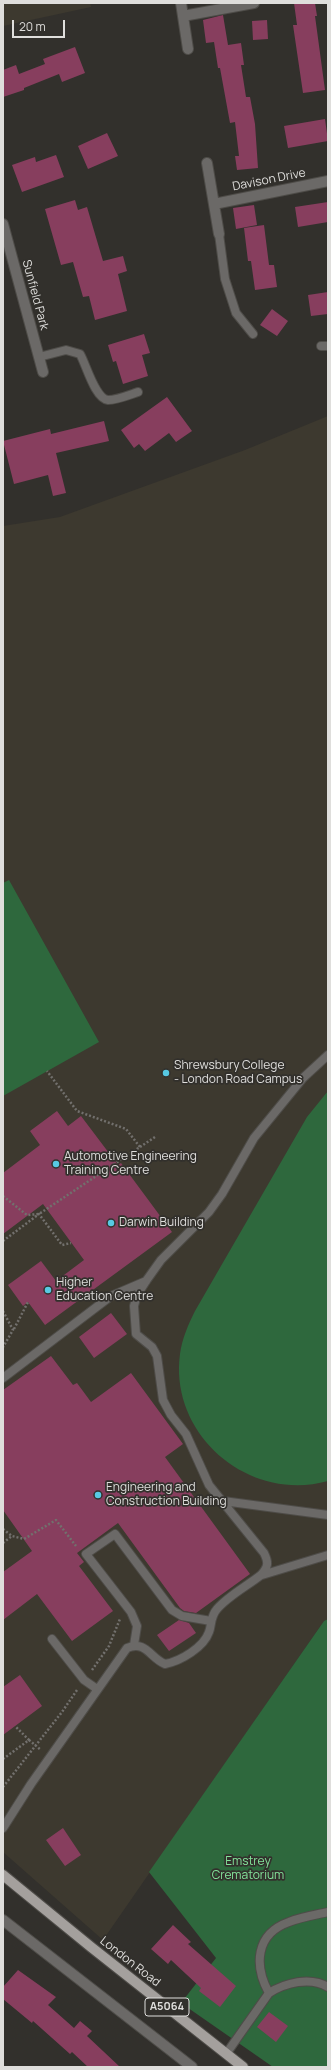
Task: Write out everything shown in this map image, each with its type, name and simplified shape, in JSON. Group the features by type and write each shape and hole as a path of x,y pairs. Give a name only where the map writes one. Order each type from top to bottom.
{"main road":[{"name":"London Road","path":"3,1875 243,2067"}],"street":[{"path":"181,3 188,49"},
{"path":"183,16 254,3"},
{"path":"207,163 219,234"},
{"name":"Davison Drive","path":"214,204 328,181"},
{"name":"Sunfield Park","path":"3,224 43,372"},
{"path":"3,1920 192,2067"}],"lane":[{"path":"219,234 225,279 236,313 252,334"},
{"path":"39,357 66,350 80,354 96,392 102,398 108,400 138,392"},
{"path":"3,1828 34,1779 127,1648 134,1645 149,1650 161,1662 166,1664 173,1662 202,1643 210,1631 212,1615 218,1608 261,1575 266,1568 268,1562 264,1553 209,1485 186,1434 171,1415 163,1400 157,1356 152,1347 136,1334 134,1306 137,1295 161,1260 209,1212 222,1194 254,1138 303,1078 328,1055"},
{"path":"3,1378 111,1296 146,1281"},
{"path":"223,1501 328,1515"},
{"path":"134,1645 137,1626 131,1612 86,1554 115,1534 172,1610 182,1616 211,1621"},
{"path":"261,1575 328,1555"},
{"path":"52,1639 84,1680 97,1689"},
{"path":"270,1993 261,1976 259,1954 270,1934 279,1926 289,1921 328,1912"},
{"path":"226,2054 270,1993 279,1987 293,1983 309,1982 328,1987"}],"path":[{"path":"47,1071 77,1111 126,1129 140,1147"},
{"path":"3,1241 39,1214 155,1137"},
{"path":"3,1196 27,1214 39,1214"},
{"path":"39,1214 62,1245 71,1243"},
{"path":"3,1347 14,1330 28,1302"},
{"path":"3,1311 14,1330"},
{"path":"3,1529 12,1536 24,1539 56,1520 80,1551 86,1554"},
{"path":"3,1543 12,1536"},
{"path":"3,1787 62,1712 109,1646 121,1616 119,1598"},
{"path":"3,1758 29,1740 15,1726"}],"shaded area":[{"path":"3,3 90,3 91,7 3,26"},
{"name":"Shrewsbury College - London Road Campus","path":"328,416 328,1619 324,1621 103,1940 3,1852 3,526 60,517 245,450"}],"green space":[{"path":"9,880 99,1042 3,1096 3,883"},
{"path":"328,1091 328,1481 299,1485 270,1482 244,1472 221,1456 201,1436 188,1412 180,1384 180,1354 182,1343 195,1311 307,1117"},
{"name":"Emstrey Crematorium","path":"328,1619 328,2067 273,2067 181,2003 216,1958 149,1872 324,1621"}],"building":[{"path":"294,3 315,3 317,16 315,16 325,90 303,93 293,25 297,25"},
{"path":"223,15 228,45 241,43 244,65 241,65 246,97 250,97 255,124 258,168 237,170 235,156 239,156 235,122 230,123 214,42 206,43 203,20"},
{"path":"267,20 268,39 253,40 252,21"},
{"path":"75,47 85,73 62,82 59,74 24,88 24,90 3,97 3,70 16,65 19,74 45,64 43,59"},
{"path":"325,119 328,141 288,148 284,126"},
{"path":"107,133 118,156 88,169 78,146"},
{"path":"56,155 64,177 22,192 12,165 35,157 36,162"},
{"path":"75,200 78,210 87,207 103,261 123,256 127,271 118,274 127,311 95,320 89,296 83,297 73,262 61,265 45,209"},
{"path":"328,202 328,222 298,227 295,207"},
{"path":"254,205 257,225 236,229 233,208"},
{"path":"264,225 269,265 274,265 277,287 255,290 251,261 248,261 244,228"},
{"path":"328,292 328,314 311,316 308,295"},
{"path":"272,309 288,321 277,336 260,325"},
{"path":"144,334 150,353 142,355 148,376 123,384 116,361 113,362 108,345"},
{"path":"167,397 192,431 176,442 169,433 145,451 139,444 134,448 121,430"},
{"path":"104,421 109,441 56,453 66,493 53,496 48,475 14,484 3,441 50,429 51,434"},
{"path":"57,1111 68,1126 81,1116 118,1165 121,1163 172,1232 45,1325 28,1302 23,1306 8,1285 41,1261 56,1281 84,1260 43,1204 3,1234 3,1173 40,1145 30,1131"},
{"path":"111,1313 127,1334 94,1358 79,1337"},
{"name":"Engineering and Construction Building","path":"51,1356 73,1385 77,1383 91,1402 131,1373 183,1444 165,1457 250,1574 196,1613 184,1611 180,1608 118,1523 77,1553 84,1562 79,1566 113,1611 72,1641 37,1594 3,1620 3,1572 32,1551 3,1510 3,1390"},
{"path":"179,1620 189,1623 196,1633 169,1651 157,1635"},
{"path":"20,1675 42,1706 3,1735 3,1687"},
{"path":"63,1828 81,1855 65,1866 46,1840"},
{"path":"173,1925 191,1942 188,1944 236,1986 220,2007 199,1991 201,1988 171,1960 168,1964 151,1949"},
{"path":"18,1970 56,1997 48,2005 74,2028 80,2021 92,2031 87,2036 120,2067 88,2067 72,2052 70,2054 33,2021 32,2023 3,1999 3,1987"},
{"path":"269,2012 288,2026 276,2042 257,2027"}],"place":[{"name":"Shrewsbury College - London Road Campus","path":"166,1073"},
{"name":"Automotive Engineering Training Centre","path":"56,1164"},
{"name":"Darwin Building","path":"111,1223"},
{"name":"Higher Education Centre","path":"48,1290"},
{"name":"Engineering and Construction Building","path":"98,1495"}]}
